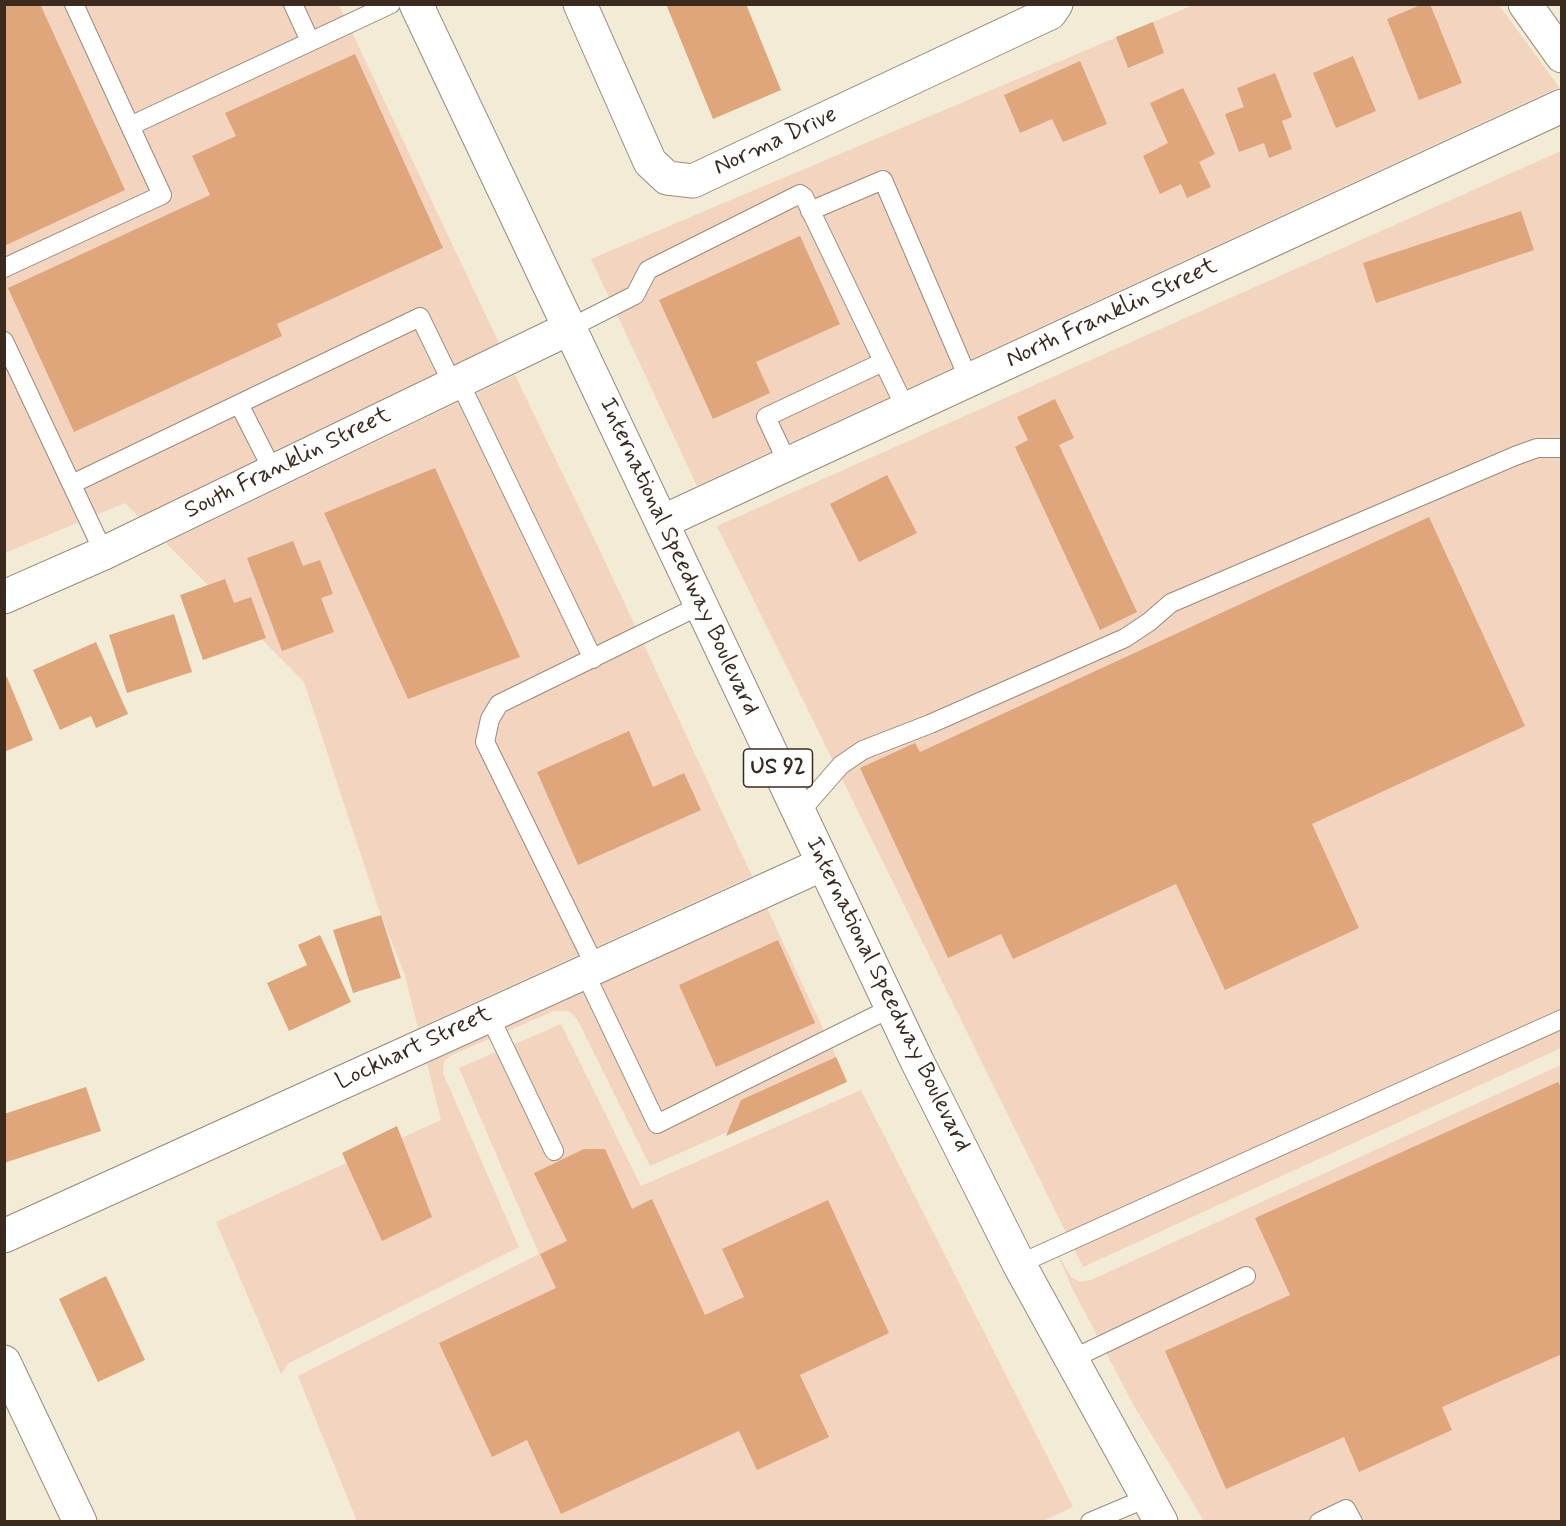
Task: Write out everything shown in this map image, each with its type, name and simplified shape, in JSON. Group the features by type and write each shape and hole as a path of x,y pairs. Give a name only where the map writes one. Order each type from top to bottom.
{"street":[{"name":"International Speedway Boulevard","path":"416,4 891,1008 1019,1264 1154,1510"},
{"name":"Norma Drive","path":"580,4 650,162 667,178 693,181 1050,13 1056,4"},
{"path":"1525,4 1562,56"},
{"name":"North Franklin Street","path":"662,522 1562,106"},
{"name":"South Franklin Street","path":"4,597 104,553 570,328"},
{"name":"Lockhart Street","path":"4,1236 823,864"},
{"path":"4,1362 80,1521"}],"lane":[{"path":"4,268 162,195 74,4"},
{"path":"293,4 309,41"},
{"path":"130,126 391,4"},
{"path":"810,211 883,180 969,380"},
{"path":"570,328 635,295 648,270 796,194 804,197 906,409"},
{"path":"72,484 420,317 456,383 592,660"},
{"path":"4,341 104,553"},
{"path":"788,464 766,417 883,362"},
{"path":"239,404 273,471"},
{"path":"799,813 841,765 863,750 1125,638 1171,603 1515,456 1536,448 1562,448"},
{"path":"701,605 499,704 490,719 485,742 590,969 657,1124 891,1008"},
{"path":"489,1015 554,1151"},
{"path":"1019,1264 1562,1019"},
{"path":"1070,1360 1246,1276"},
{"path":"1319,1521 1347,1509 1353,1521"},
{"path":"1090,1521 1154,1510"}],"shaded area":[{"path":"5,5 339,5 499,343 139,517 125,503 5,553"},
{"path":"1193,5 1499,5 1559,87 697,486 591,259"},
{"path":"1561,151 1561,1048 1083,1267 717,526"},
{"path":"515,375 752,876 418,1028 405,976 377,904 304,682 166,543"},
{"path":"767,908 847,1080 650,1166 577,1019 569,1011 554,1011 452,1055 444,1061 443,1073 519,1247 289,1363 281,1374 216,1222 441,1120 427,1063"},
{"path":"561,1024 641,1186 861,1090 1073,1507 1041,1522 357,1521 298,1376 539,1254 459,1068"},
{"path":"1561,1065 1561,1521 1204,1521 1134,1406 1071,1286 1057,1252 1071,1277 1080,1282 1091,1280"}],"building":[{"path":"4,4 40,4 125,190 4,246"},
{"path":"666,4 746,4 781,90 713,119"},
{"path":"1423,4 1430,4 1462,83 1419,100 1387,19"},
{"path":"1153,22 1164,53 1128,68 1116,37"},
{"path":"355,54 443,248 277,324 282,336 74,432 8,288 210,195 192,156 236,136 225,113"},
{"path":"1353,56 1376,111 1336,128 1313,73"},
{"path":"1080,61 1107,124 1063,142 1052,119 1020,133 1004,95"},
{"path":"1275,73 1292,117 1282,121 1292,149 1269,158 1264,143 1239,152 1225,114 1244,107 1237,88"},
{"path":"1183,88 1215,154 1199,162 1211,187 1187,198 1181,184 1160,194 1143,156 1168,143 1150,103"},
{"path":"1521,211 1534,250 1376,303 1363,263"},
{"path":"800,236 840,324 756,362 770,393 713,419 659,300"},
{"path":"1055,399 1074,438 1059,445 1137,612 1100,630 1015,447 1028,440 1017,417"},
{"path":"435,468 520,657 408,699 324,513"},
{"path":"887,475 917,533 859,562 830,504"},
{"path":"1429,517 1525,726 1312,824 1359,928 1225,990 1176,884 1013,959 1001,934 948,958 860,768 915,743 920,752"},
{"path":"293,541 303,566 320,560 333,594 321,598 334,632 282,651 247,558"},
{"path":"225,579 234,603 251,597 266,638 203,660 180,595"},
{"path":"174,614 192,672 127,693 109,635"},
{"path":"96,642 128,714 96,728 91,716 60,730 33,670"},
{"path":"7,677 33,740 4,752 4,678"},
{"path":"629,731 653,787 684,773 701,810 578,865 537,772"},
{"path":"381,915 401,978 353,993 333,930"},
{"path":"320,935 351,1002 289,1031 267,983 307,965 298,945"},
{"path":"778,940 815,1023 716,1067 679,985"},
{"path":"836,1057 847,1082 726,1136 741,1100"},
{"path":"1558,1082 1562,1089 1562,1354 1442,1407 1452,1430 1359,1472 1344,1437 1226,1489 1165,1351 1290,1295 1255,1218"},
{"path":"86,1087 101,1131 4,1163 4,1114"},
{"path":"397,1126 432,1217 382,1241 342,1153"},
{"path":"584,1149 605,1149 632,1209 652,1199 705,1315 744,1297 722,1249 828,1200 889,1333 800,1375 829,1437 757,1470 739,1431 561,1514 527,1440 492,1457 439,1343 556,1288 540,1254 567,1241 534,1173"},
{"path":"106,1276 145,1360 98,1382 59,1299"}]}
